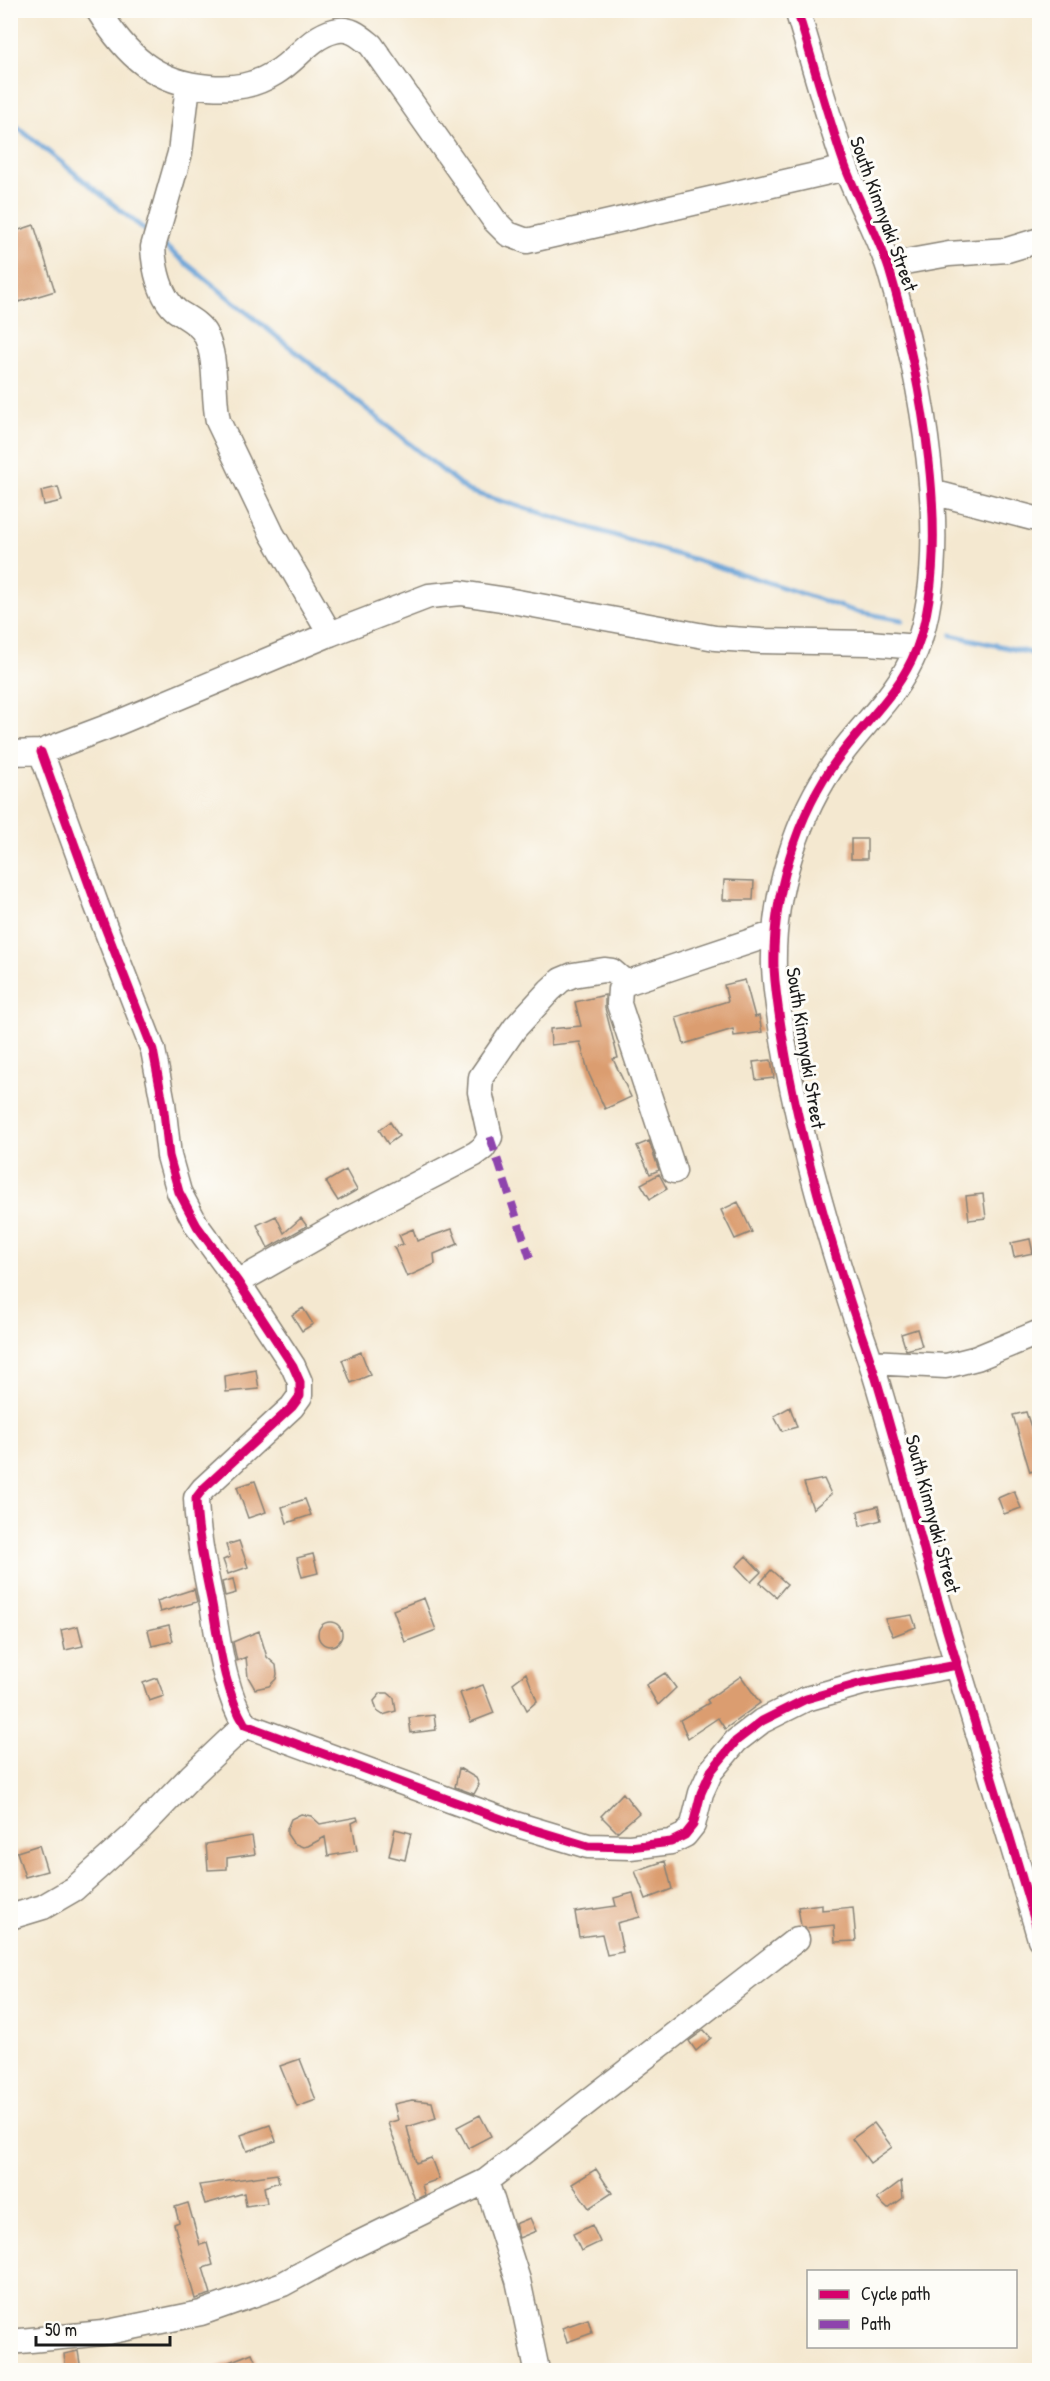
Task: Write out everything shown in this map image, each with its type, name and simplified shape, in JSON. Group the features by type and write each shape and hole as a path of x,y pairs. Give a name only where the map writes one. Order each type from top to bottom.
{"street":[{"path":"98,10 126,49 144,66 162,76 188,85 223,88 255,84 278,72 319,37 336,30 347,29 371,45 495,221 508,234 527,241 846,168"},
{"name":"South Kimnyaki Street","path":"797,10 846,168 888,265 919,400 933,492 933,536 930,582 917,647 894,693 840,754 820,786 803,818 788,862 775,933 777,1004 800,1132 834,1252 871,1362 957,1665 1040,1939"},
{"path":"188,85 180,153 153,247 154,260 168,301 175,309 197,324 205,334 212,356 214,403 218,421 272,534 330,634"},
{"path":"888,265 949,254 1007,250 1040,240"},
{"path":"933,492 1040,520"},
{"path":"10,753 41,752 429,596 461,593 715,638 869,643 917,647"},
{"path":"41,752 96,904 153,1050 163,1103 169,1156 179,1192 197,1226 238,1282 293,1366 300,1382 300,1396 292,1407 196,1498 204,1563 218,1638 230,1692 237,1712 245,1725 515,1824 588,1846 630,1847 671,1842 685,1835 693,1825 701,1794 711,1771 736,1741 762,1721 806,1699 862,1683 957,1665"},
{"path":"674,1171 619,1004 620,989 626,983 775,933"},
{"path":"238,1282 345,1221 483,1148 490,1137 480,1092 481,1077 515,1028 550,990 561,980 573,975 604,970 612,971 626,983"},
{"path":"871,1362 946,1366 977,1358 1040,1332"},
{"path":"10,1917 43,1907 74,1889 137,1832 190,1776 245,1725"},
{"path":"10,2342 103,2333 201,2313 283,2284 349,2248 486,2181 797,1940"},
{"path":"486,2181 518,2280 537,2370"}],"building":[{"path":"34,225 55,291 15,303 10,287 10,233"},
{"path":"58,487 62,501 44,505 41,491"},
{"path":"851,839 867,839 867,859 851,859"},
{"path":"724,880 754,881 753,900 723,900"},
{"path":"745,980 755,1017 759,1016 762,1032 734,1036 733,1029 684,1044 676,1017 728,1001 724,985"},
{"path":"605,995 605,1008 618,1058 613,1059 631,1097 605,1109 589,1074 580,1042 551,1045 550,1029 581,1026 575,1002"},
{"path":"771,1060 774,1078 756,1080 753,1062"},
{"path":"390,1122 399,1136 388,1144 379,1130"},
{"path":"649,1141 659,1170 650,1174 637,1146"},
{"path":"346,1170 357,1190 338,1201 326,1182"},
{"path":"659,1174 667,1189 650,1199 641,1184"},
{"path":"983,1194 986,1218 969,1220 966,1196"},
{"path":"738,1202 752,1232 735,1239 721,1210"},
{"path":"276,1216 284,1233 301,1218 307,1226 268,1248 257,1225"},
{"path":"413,1229 417,1241 452,1229 458,1244 434,1254 435,1264 407,1277 394,1247 403,1244 399,1235"},
{"path":"1030,1239 1033,1253 1014,1257 1011,1243"},
{"path":"303,1308 313,1324 302,1331 292,1315"},
{"path":"917,1329 922,1346 906,1350 901,1334"},
{"path":"361,1352 370,1375 351,1383 342,1360"},
{"path":"256,1370 259,1389 226,1392 225,1376"},
{"path":"790,1407 797,1427 782,1431 774,1416"},
{"path":"1026,1412 1040,1455 1040,1469 1030,1472 1013,1415"},
{"path":"824,1479 831,1494 813,1509 804,1483"},
{"path":"255,1481 266,1512 248,1518 237,1487"},
{"path":"1014,1491 1021,1508 1004,1514 998,1498"},
{"path":"305,1499 311,1515 287,1523 282,1507"},
{"path":"878,1506 881,1520 860,1526 858,1511"},
{"path":"239,1541 248,1567 228,1574 223,1560 230,1557 226,1545"},
{"path":"313,1554 318,1573 302,1577 297,1558"},
{"path":"746,1556 761,1572 751,1582 736,1566"},
{"path":"771,1570 787,1584 776,1597 760,1583"},
{"path":"233,1579 236,1593 225,1596 222,1582"},
{"path":"194,1589 197,1602 160,1612 157,1601"},
{"path":"424,1598 436,1630 405,1642 393,1610"},
{"path":"912,1615 916,1627 893,1636 885,1619"},
{"path":"330,1622 335,1623 341,1629 341,1639 335,1645 330,1646 325,1645 319,1639 318,1634 319,1629 325,1623"},
{"path":"169,1625 173,1641 152,1646 148,1630"},
{"path":"78,1626 83,1646 65,1650 61,1630"},
{"path":"259,1631 267,1657 276,1665 277,1674 276,1679 269,1686 255,1689 248,1677 246,1657 237,1661 233,1642"},
{"path":"526,1673 537,1701 527,1710 513,1683"},
{"path":"665,1673 676,1688 658,1705 646,1685"},
{"path":"741,1676 760,1703 725,1729 718,1718 688,1738 680,1720 709,1703 707,1700"},
{"path":"157,1678 164,1696 149,1701 143,1683"},
{"path":"483,1685 494,1713 471,1722 460,1693"},
{"path":"381,1693 388,1693 394,1698 396,1711 383,1715 377,1711 374,1701"},
{"path":"434,1715 436,1730 411,1733 409,1718"},
{"path":"459,1768 476,1778 479,1785 474,1794 455,1787"},
{"path":"623,1793 639,1813 617,1832 601,1816"},
{"path":"301,1814 311,1816 320,1824 357,1817 358,1820 352,1823 357,1851 328,1856 325,1837 303,1847 293,1843 287,1834 287,1829 291,1819"},
{"path":"395,1829 411,1833 405,1860 389,1856"},
{"path":"252,1836 255,1854 227,1858 227,1869 208,1870 206,1844"},
{"path":"39,1845 47,1871 25,1877 17,1852"},
{"path":"665,1861 672,1889 646,1899 635,1871"},
{"path":"633,1893 640,1917 617,1923 623,1952 607,1955 602,1934 579,1937 575,1912 616,1906 614,1898"},
{"path":"822,1904 822,1910 853,1907 856,1941 835,1942 834,1925 805,1928 801,1926 798,1907"},
{"path":"704,2030 711,2038 696,2051 689,2041"},
{"path":"300,2059 316,2100 297,2107 280,2066"},
{"path":"412,2100 432,2102 436,2118 407,2127 416,2163 431,2158 439,2179 422,2185 425,2195 415,2200 388,2123 398,2120 394,2104"},
{"path":"480,2115 491,2136 468,2148 457,2127"},
{"path":"874,2123 892,2147 870,2163 852,2139"},
{"path":"270,2125 276,2141 247,2151 241,2135"},
{"path":"596,2169 612,2193 589,2208 572,2184"},
{"path":"277,2174 279,2182 264,2187 267,2203 246,2206 244,2193 205,2204 199,2185"},
{"path":"901,2181 903,2198 888,2209 877,2199"},
{"path":"188,2203 200,2245 207,2243 213,2265 203,2268 211,2294 195,2299 174,2224 179,2222 175,2207"},
{"path":"530,2218 536,2231 519,2238 515,2224"},
{"path":"592,2225 600,2242 581,2251 573,2234"},
{"path":"588,2319 592,2333 567,2342 562,2328"},
{"path":"78,2351 81,2370 66,2370 64,2354"},
{"path":"252,2353 257,2365 244,2370 215,2370 214,2368"}],"waterway":[{"path":"10,121 150,234"},
{"path":"161,243 468,491 755,578 857,612 902,620"},
{"path":"951,635 1040,655"}],"marked path":[{"path":"490,1137 530,1258"}],"cycle path":[{"path":"797,10 845,166 874,230 889,269 901,311 912,358 929,460 933,512 933,562 927,609 916,650 909,666 891,694 839,757 810,804 799,830 782,885 777,913 774,968 778,1005 794,1097 822,1211 871,1362 937,1597 1040,1939"},
{"path":"41,752 96,904 153,1050 163,1103 169,1156 179,1192 197,1226 238,1282 293,1366 300,1382 300,1396 292,1407 196,1498 202,1552 223,1666 232,1697 245,1725 515,1824 588,1846 630,1847 671,1842 685,1835 693,1825 701,1793 711,1771 736,1741 762,1721 806,1699 862,1683 957,1665"}]}
